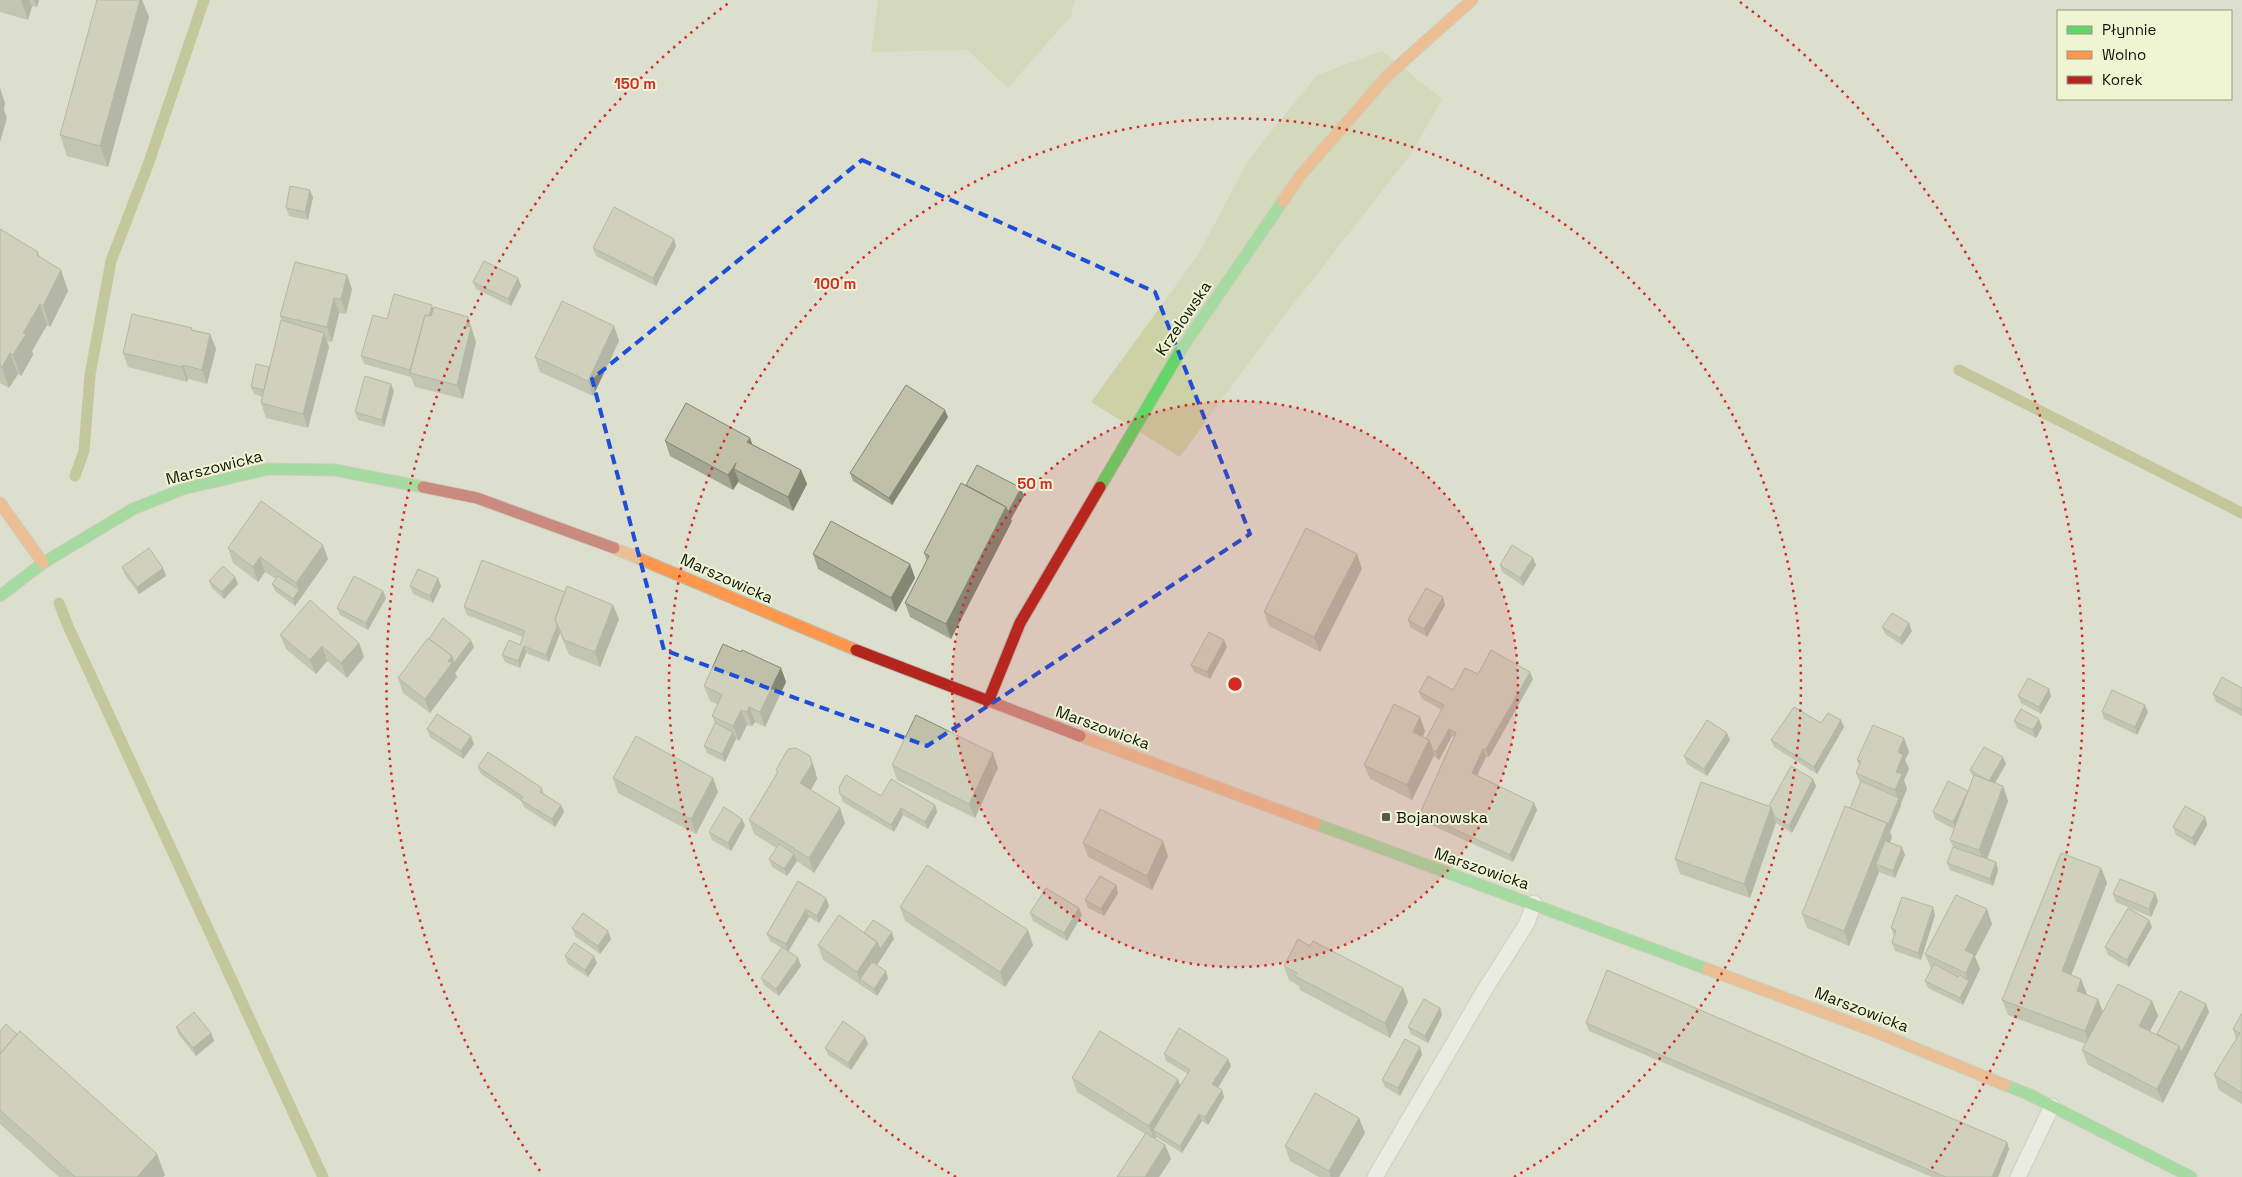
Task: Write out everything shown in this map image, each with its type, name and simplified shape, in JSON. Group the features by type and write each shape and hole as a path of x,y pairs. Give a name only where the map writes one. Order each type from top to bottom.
{"street":[{"name":"Krzelowska","path":"988,702 1020,622 1182,348 1204,315 1300,176 1388,75 1472,0"},
{"name":"Marszowicka","path":"0,596 43,563 133,509 182,489 268,469 335,470 478,498 640,557 804,630 988,702 1534,903 1871,1030 2052,1106 2191,1177"},
{"path":"0,503 43,563"}],"lane":[{"path":"1375,1177 1484,991 1527,923 1534,903"},
{"path":"2018,1177 2052,1106"}],"highlighted area":[{"path":"862,160 1155,292 1250,534 927,746 664,650 592,379"}],"green space":[{"path":"878,0 1075,0 1071,16 1008,88 967,50 871,52"},
{"path":"1382,51 1442,99 1411,154 1267,338 1180,457 1091,402 1198,255 1249,159 1317,75"}],"building":[{"path":"97,0 140,0 100,146 60,135"},
{"path":"290,186 310,190 305,212 286,208"},
{"path":"614,207 674,239 653,278 593,248"},
{"path":"0,229 38,252 37,255 61,270 43,306 40,304 23,333 26,334 13,355 10,353 2,367 0,366"},
{"path":"484,261 518,278 508,299 473,282"},
{"path":"295,262 347,275 341,299 334,298 327,327 280,316"},
{"path":"394,294 432,305 429,316 425,315 410,370 361,356 373,315 387,319"},
{"path":"562,301 614,326 588,381 535,357"},
{"path":"434,307 468,317 466,326 471,327 457,385 410,373 425,315 431,316"},
{"path":"132,314 210,334 202,370 123,353"},
{"path":"281,320 324,333 303,414 261,403"},
{"path":"256,364 269,367 264,390 251,387"},
{"path":"365,376 391,384 382,420 355,412"},
{"path":"906,385 945,410 889,498 850,473"},
{"path":"686,403 750,438 747,442 801,470 788,497 734,469 736,463 728,475 665,441"},
{"path":"977,465 1021,488 1008,512 1006,507 966,485"},
{"path":"961,483 1006,507 946,624 905,603 929,556 924,553"},
{"path":"261,501 323,545 296,583 260,557 253,567 228,548"},
{"path":"831,521 910,564 891,598 813,554"},
{"path":"1306,528 1357,554 1314,637 1264,612"},
{"path":"1512,545 1533,558 1520,578 1500,565"},
{"path":"149,548 163,568 137,587 122,567"},
{"path":"482,560 565,592 555,619 557,626 546,655 524,646 518,661 502,655 509,640 520,645 525,631 464,607"},
{"path":"223,566 235,577 222,592 209,581"},
{"path":"418,569 438,578 430,596 410,586"},
{"path":"278,576 299,590 293,599 272,584"},
{"path":"354,576 383,591 366,623 337,608"},
{"path":"567,586 613,605 595,652 564,640 555,619"},
{"path":"1426,588 1443,597 1424,629 1408,620"},
{"path":"310,600 359,643 341,663 322,646 310,660 280,635"},
{"path":"1892,613 1909,623 1900,638 1882,627"},
{"path":"443,618 471,640 454,663 452,656 429,639"},
{"path":"1209,632 1224,640 1207,672 1191,665"},
{"path":"428,638 452,656 448,661 452,663 425,699 398,678"},
{"path":"723,644 741,652 742,650 781,668 760,712 749,707 747,712 741,710 733,726 712,716 722,695 704,686"},
{"path":"1491,650 1530,672 1486,749 1483,749 1472,773 1534,803 1510,855 1420,813 1456,733 1449,729 1436,752 1433,750 1429,740 1426,739 1444,705 1419,692 1428,676 1453,690 1465,668 1478,674"},
{"path":"2222,677 2242,688 2242,710 2213,694"},
{"path":"2028,678 2049,689 2039,707 2018,696"},
{"path":"2112,690 2145,705 2135,727 2102,712"},
{"path":"1394,704 1420,717 1413,732 1429,740 1407,785 1364,765"},
{"path":"1794,707 1821,723 1828,713 1841,720 1814,767 1771,740"},
{"path":"2021,709 2039,719 2033,730 2014,721"},
{"path":"437,714 471,736 461,751 427,729"},
{"path":"916,715 993,753 969,804 892,765"},
{"path":"1707,720 1727,733 1704,769 1684,756"},
{"path":"715,723 733,732 722,754 704,746"},
{"path":"1873,725 1904,738 1898,752 1903,755 1896,772 1902,774 1895,790 1856,773 1861,761 1857,760"},
{"path":"636,736 713,778 691,819 613,778"},
{"path":"1984,747 2003,757 1989,781 1970,770"},
{"path":"796,748 810,756 812,764 800,783 840,808 809,858 749,820 778,772 776,770 788,749"},
{"path":"488,752 542,788 540,792 561,805 552,819 521,800 523,797 478,767"},
{"path":"1791,766 1813,779 1789,826 1774,816 1769,806"},
{"path":"846,775 881,796 891,779 935,805 925,822 901,808 891,825 840,794 839,787"},
{"path":"1974,775 2003,786 1979,850 1950,840"},
{"path":"1861,781 1899,798 1888,825 1850,808"},
{"path":"1948,781 1968,791 1953,822 1933,812"},
{"path":"1701,782 1771,807 1744,884 1675,859"},
{"path":"1845,806 1887,823 1844,931 1802,914"},
{"path":"2185,806 2205,817 2192,838 2173,827"},
{"path":"724,807 742,819 728,843 709,832"},
{"path":"1100,809 1163,841 1147,876 1083,843"},
{"path":"1885,841 1902,847 1893,871 1876,864"},
{"path":"779,844 794,854 784,869 769,859"},
{"path":"1953,847 1996,862 1990,879 1947,863"},
{"path":"2061,853 2101,868 2062,971 2081,979 2077,991 2098,999 2085,1031 2002,1000"},
{"path":"927,865 1028,930 1000,972 900,907"},
{"path":"1100,876 1116,885 1101,909 1085,900"},
{"path":"2120,879 2155,893 2149,909 2113,894"},
{"path":"798,881 826,898 817,916 806,909 786,944 767,934"},
{"path":"1046,888 1079,908 1064,933 1030,913"},
{"path":"1956,895 1987,909 1965,950 1974,955 1966,973 1925,954"},
{"path":"1902,897 1933,907 1918,953 1892,943 1896,930 1891,928"},
{"path":"2128,908 2149,920 2127,960 2105,947"},
{"path":"583,913 608,931 598,946 572,928"},
{"path":"839,915 877,942 857,972 818,945"},
{"path":"873,920 892,932 880,949 877,942 864,933"},
{"path":"1298,939 1310,946 1313,941 1403,988 1385,1023 1295,976 1297,973 1284,966"},
{"path":"574,943 594,956 585,970 565,956"},
{"path":"782,947 798,958 776,989 761,978"},
{"path":"872,962 886,971 874,989 860,979"},
{"path":"1934,964 1969,981 1960,998 1925,981"},
{"path":"1607,970 2007,1142 1992,1177 1946,1177 1586,1023"},
{"path":"2118,984 2152,1001 2139,1026 2179,1046 2157,1089 2082,1050"},
{"path":"2180,991 2206,1004 2181,1053 2179,1046 2157,1034"},
{"path":"1424,999 1440,1008 1425,1036 1408,1027"},
{"path":"194,1012 211,1033 193,1048 176,1027"},
{"path":"2242,1013 2242,1093 2214,1075 2240,1033 2233,1029"},
{"path":"843,1021 865,1037 848,1063 825,1048"},
{"path":"6,1024 17,1034 0,1054 0,1031"},
{"path":"1179,1028 1228,1059 1212,1084 1222,1090 1205,1117 1199,1114 1180,1146 1153,1130 1190,1070 1164,1054"},
{"path":"20,1031 157,1154 137,1177 75,1177 0,1110 0,1054"},
{"path":"1100,1031 1178,1079 1149,1126 1072,1078"},
{"path":"1405,1039 1420,1047 1398,1088 1382,1080"},
{"path":"1315,1093 1359,1118 1329,1171 1285,1146"},
{"path":"1146,1133 1165,1145 1145,1177 1117,1177"}],"waterway":[{"path":"75,476 84,451 90,375 111,261 148,165 204,0"},
{"path":"1959,370 2242,513"},
{"path":"59,603 323,1177"}],"traffic: fast":[{"path":"1100,487 1182,348 1283,201"},
{"path":"0,596 43,563 133,509 183,489 268,469 335,470 423,487"},
{"path":"1316,824 1707,969"},
{"path":"2005,1085 2028,1094 2191,1177"}],"traffic: slow":[{"path":"1283,201 1300,176 1388,75 1472,0"},
{"path":"0,503 43,563"},
{"path":"614,548 856,650"},
{"path":"1080,736 1316,824"},
{"path":"1707,969 1871,1030 2005,1085"}],"traffic: jam":[{"path":"423,487 477,498 614,548"},
{"path":"988,702 1020,623 1100,487"},
{"path":"856,650 1080,736"}],"place":[{"name":"Bojanowska","path":"1386,817"}]}
